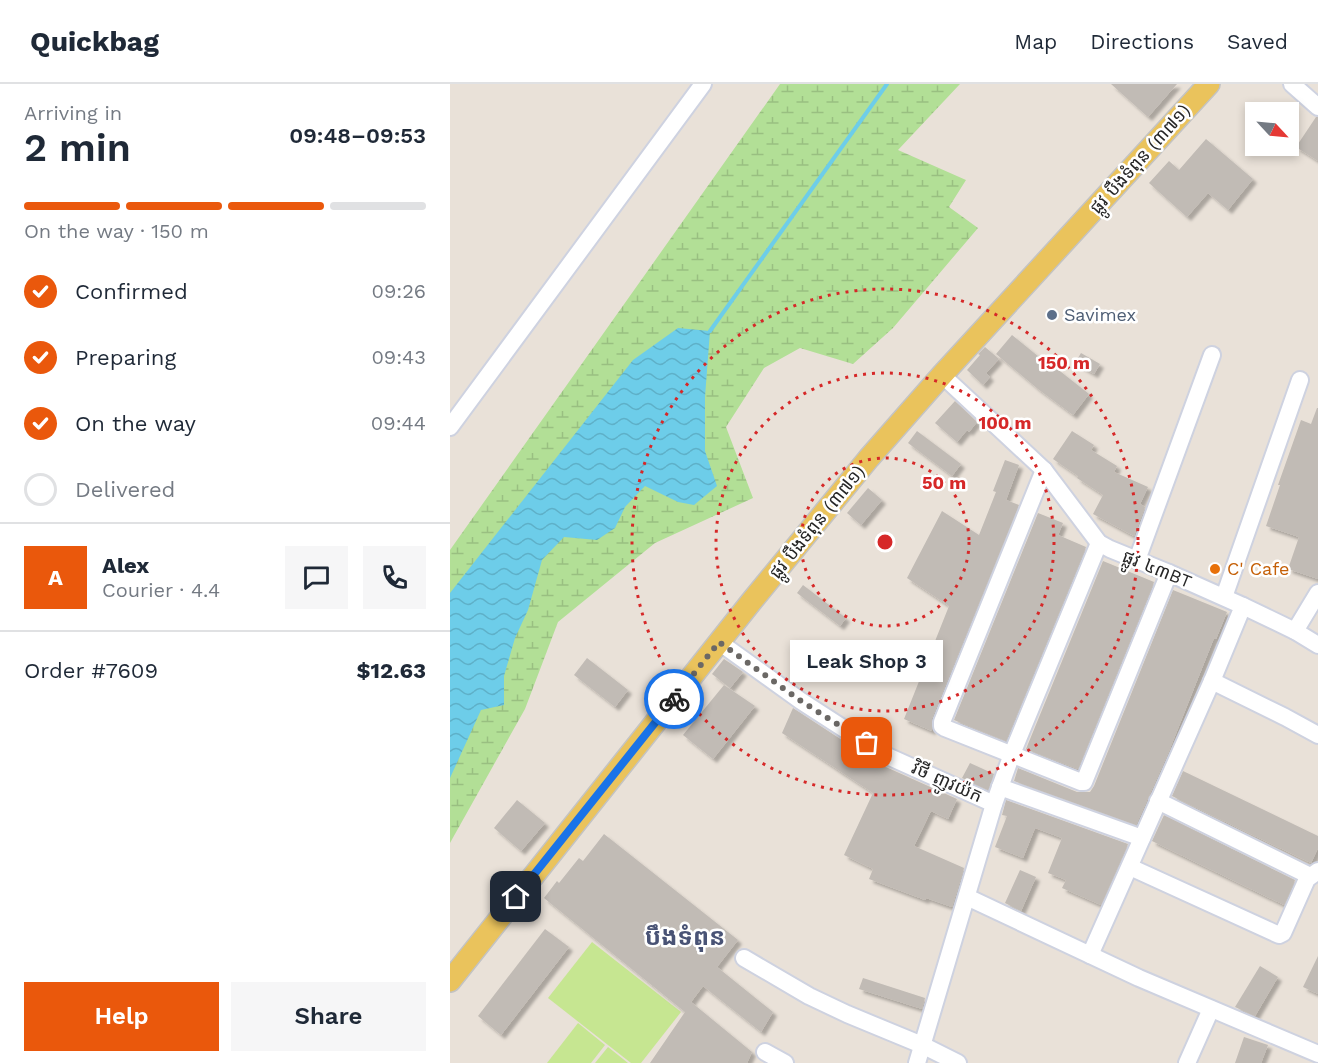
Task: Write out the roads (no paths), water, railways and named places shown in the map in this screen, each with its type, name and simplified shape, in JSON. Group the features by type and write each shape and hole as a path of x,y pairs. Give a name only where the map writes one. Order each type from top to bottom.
{"main road":[{"name":"ផ្លូវ បឹងទំពុន (៣៧១)","path":"450,981 719,642 869,458 942,375 1209,84"}],"street":[{"path":"450,427 703,84"},
{"path":"1292,84 1318,107"},
{"path":"1137,560 1212,355"},
{"name":"ផ្លូវ ៤៣BT","path":"942,375 1044,471 1099,543 1224,597 1295,631 1318,645"},
{"path":"1224,597 1300,380"},
{"path":"1044,471 942,726 1084,782 1169,573"},
{"name":"វិថី ញូវយ៉ក","path":"917,1063 994,804 1012,754 1099,543"},
{"path":"1295,631 1318,593"},
{"path":"1090,955 1243,606"},
{"name":"វិថី ញូវយ៉ក","path":"719,642 801,701 883,754 994,804"},
{"path":"1212,681 1318,735"},
{"path":"1000,787 1142,838"},
{"path":"1130,867 1279,935 1283,933 1307,879 1314,873 1158,801"},
{"path":"968,897 1138,978 1318,1054"},
{"path":"744,958 809,996 958,1063"},
{"path":"1187,1063 1211,1009"},
{"path":"765,1052 784,1063"}],"water":[{"path":"678,328 710,331 705,397 705,451 717,486 694,505 678,502 645,486 625,507 615,528 597,540 564,537 542,560 528,610 515,638 504,676 504,705 481,710 450,778 450,593 633,360"}],"waterway":[{"path":"710,331 887,84"}],"place":[{"name":"Savimex","path":"1052,315"},
{"name":"C' Cafe","path":"1215,569"},
{"name":"Leak Shop 3","path":"867,743"}],"district":[{"name":"បឹងទំពុន","path":"685,937"}]}
